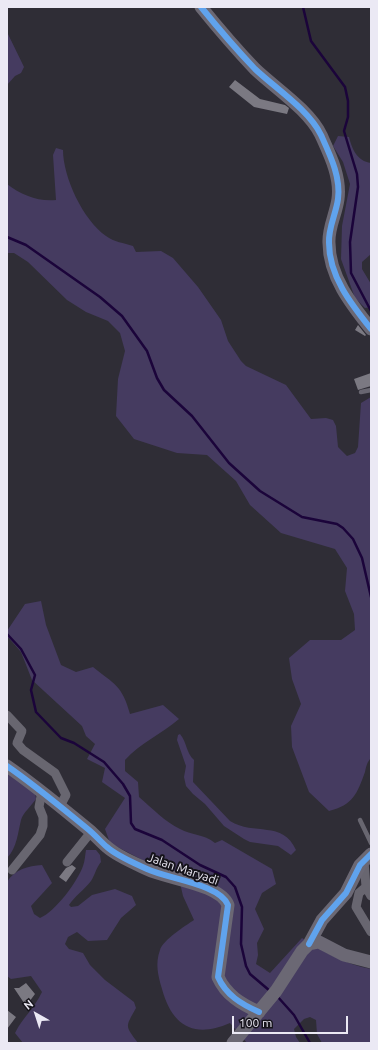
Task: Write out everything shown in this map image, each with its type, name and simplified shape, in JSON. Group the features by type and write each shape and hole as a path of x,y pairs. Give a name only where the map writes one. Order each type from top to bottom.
{"street":[{"path":"201,7 240,53 307,116 319,132 338,180 338,199 330,229 329,243 334,274 339,284 371,329"},
{"path":"7,715 22,731 17,743 23,750 56,773 66,794 60,806"},
{"name":"Jalan Maryadi","path":"7,766 42,791 108,848 147,870 213,889 223,896 228,905 218,977 226,991 244,1005 259,1012"},
{"path":"12,870 40,835 43,826 43,817 39,807 42,791"},
{"path":"67,862 91,832"},
{"path":"233,1043 273,995 308,944 322,920 346,893 360,865 367,858"},
{"path":"367,858 366,887 371,896"},
{"path":"366,887 359,893 356,907 371,932"},
{"path":"308,944 319,942 344,955 371,962"}],"lane":[{"path":"361,392 371,390"},
{"path":"360,820 371,843"}],"shaded area":[{"path":"7,32 24,67 21,73 15,76 7,85"},
{"path":"338,136 349,137 356,154 362,160 371,163 371,254 362,262 362,269 371,284 371,307 365,308 355,298 341,259 342,226 350,184 343,162 333,146"},
{"path":"56,148 63,150 66,173 76,197 82,209 98,229 112,240 133,246 136,252 161,251 173,258 198,287 221,320 228,341 241,361 246,366 286,385 311,419 326,418 333,420 336,426 338,447 347,456 355,453 358,447 361,403 371,397 371,758 353,798 337,809 329,811 309,792 292,747 291,726 301,704 292,679 289,658 310,640 341,640 355,630 354,614 345,591 347,568 335,549 281,533 250,505 236,481 207,455 177,453 134,439 116,416 118,379 125,351 120,333 108,321 86,312 67,300 28,262 14,253 7,253 7,184 30,197 43,200 56,200 53,155"},
{"path":"41,601 46,625 61,665 76,672 93,667 112,682 120,691 124,697 130,714 163,705 179,719 137,749 125,760 125,771 138,782 139,797 174,826 211,840 215,843 222,840 272,869 276,884 262,893 255,909 264,929 257,943 258,955 256,964 270,973 302,938 344,961 371,969 371,1043 322,1043 317,1034 316,1020 310,1017 304,1019 294,1029 296,1037 300,1043 247,1043 230,1023 206,1030 195,1029 186,1026 178,1020 172,1012 166,1002 159,979 157,965 158,955 165,942 194,920 183,896 178,874 152,865 110,843 105,829 125,798 102,782 105,768 87,759 95,744 86,736 82,726 32,680 21,652 7,636 7,631 25,604"},
{"path":"180,734 189,754 194,760 193,782 230,821 249,828 267,830 284,835 296,850 291,855 278,846 250,842 244,839 224,826 205,804 193,794 186,786 184,777 186,766 177,740 178,735"},
{"path":"7,770 35,792 36,799 22,817 15,845 7,858"},
{"path":"86,850 96,850 100,855 101,862 91,881 69,905 71,907 78,906 92,895 115,889 132,896 136,905 121,918 107,940 88,941 77,932 68,937 65,944 69,949 83,953 90,965 105,980 134,1002 136,1008 128,1023 128,1026 138,1043 23,1043 15,1033 42,992 31,976 11,979 7,976 7,882 14,874 22,869 42,865 52,883 31,906 34,914 40,918 46,915 59,903 76,880 85,860"}],"building":[{"path":"235,80 260,99 285,105 289,108 287,114 254,107 229,87"},
{"path":"358,325 366,335 365,336 355,330"},
{"path":"371,373 371,386 358,390 354,379"},
{"path":"72,865 76,868 66,882 59,877 66,868"},
{"path":"26,983 35,994 26,1006 14,988 19,988"},
{"path":"7,1010 16,1017 7,1029"}],"waterway":[{"path":"303,7 311,41 345,87 348,101 348,117 344,131 357,174 358,187 350,242 351,273 371,311"},
{"path":"7,237 26,245 100,297 122,316 147,351 157,378 164,390 192,416 229,463 260,491 302,517 337,524 343,528 353,539 362,558 371,597"},
{"path":"7,634 21,649 35,675 31,690 36,712 61,738 74,743 104,762 123,784 130,796 131,823 135,829 162,840 200,865 226,877 235,887 242,907 241,944 246,966 250,974 270,991"},
{"path":"277,996 294,1015 310,1043"}],"cycle path":[{"path":"201,7 255,69 300,108 316,126 321,135 334,166 338,183 338,199 329,237 330,255 333,267 342,289 371,329"},
{"path":"7,766 59,805 107,847 116,853 131,862 156,873 204,887 223,898 228,905 218,977 225,989 230,994 246,1006 259,1012"},
{"path":"309,944 322,920 346,893 360,865 371,854"}]}
